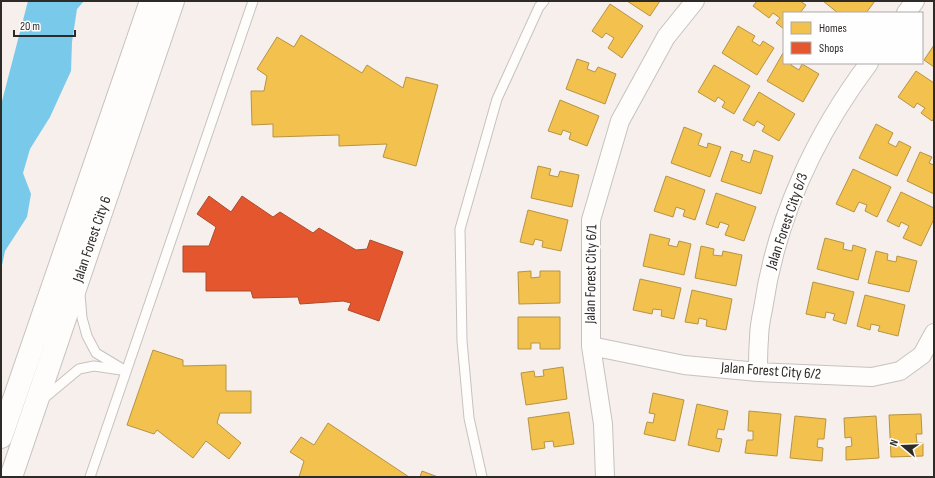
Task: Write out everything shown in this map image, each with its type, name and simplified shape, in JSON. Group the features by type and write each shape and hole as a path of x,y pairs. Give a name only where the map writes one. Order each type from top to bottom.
{"street":[{"name":"Jalan Forest City 6","path":"1,438 150,1"},
{"name":"Jalan Forest City 6","path":"11,477 173,1"},
{"name":"Jalan Forest City 6/1","path":"605,477 603,424 591,346 591,220 620,121 666,37 695,1"},
{"path":"907,12 915,1"},
{"name":"Jalan Forest City 6/3","path":"758,372 759,338 767,280 786,214 807,163 825,129 856,80 868,64"},
{"name":"Jalan Forest City 6/2","path":"591,346 684,365 758,372 872,377 900,372 922,355 934,333"}],"lane":[{"path":"90,477 252,1"},
{"path":"482,477 468,418 462,341 460,229 497,99 539,7 544,1"},
{"path":"79,277 82,318 87,336 96,352 126,371"},
{"path":"35,406 80,369 94,366 126,371"}],"water":[{"path":"28,1 84,1 77,9 72,42 71,71 50,117 30,149 23,173 31,194 27,217 5,251 1,270 1,105"}],"building: Homes":[{"path":"627,1 660,1 650,16"},
{"path":"757,1 800,1 806,5 801,12 783,12 783,28 776,23 780,18 773,13 769,18 753,6"},
{"path":"823,1 875,1 867,12 837,12"},
{"path":"610,4 643,26 622,58 608,48 614,38 606,33 602,38 592,31"},
{"path":"738,26 755,36 752,41 760,46 763,41 774,48 757,75 722,53"},
{"path":"301,35 362,73 367,65 403,88 406,77 438,85 416,166 383,157 387,144 339,146 339,135 273,137 273,124 252,125 251,91 264,91 267,76 257,69 277,37 294,47"},
{"path":"934,45 934,67 924,60"},
{"path":"783,53 783,64 792,64 799,70 802,64 819,74 803,102 767,81"},
{"path":"577,59 589,63 587,69 595,72 598,67 616,74 605,104 566,89"},
{"path":"714,65 750,86 734,114 722,107 725,102 718,97 715,102 698,92"},
{"path":"916,71 934,83 934,118 932,121 921,113 925,108 917,103 914,108 898,97"},
{"path":"759,92 795,114 779,141 762,131 765,126 757,121 754,126 743,120"},
{"path":"560,100 599,116 587,146 569,139 571,133 563,130 561,135 548,131"},
{"path":"876,124 893,133 888,143 896,147 899,141 911,147 897,176 859,158"},
{"path":"684,127 702,134 698,145 707,148 708,143 721,147 710,177 671,163"},
{"path":"754,150 773,156 761,194 721,181 731,151 743,155 741,160 750,163"},
{"path":"920,152 932,157 929,163 934,165 934,194 907,181"},
{"path":"538,166 551,169 549,175 558,177 560,171 579,175 572,207 531,198"},
{"path":"853,169 891,187 877,217 865,211 867,205 859,202 854,212 836,204"},
{"path":"666,176 705,190 695,220 683,216 685,210 676,207 673,217 654,211"},
{"path":"901,192 934,208 934,219 921,246 903,238 909,226 901,222 899,227 887,221"},
{"path":"716,193 756,207 744,241 725,235 729,225 720,222 718,228 706,224"},
{"path":"528,210 568,220 561,251 542,247 543,241 535,239 533,245 520,242"},
{"path":"650,234 670,239 668,245 677,247 679,241 691,244 684,275 643,266"},
{"path":"825,238 844,243 843,249 852,251 853,245 866,249 858,280 817,269"},
{"path":"701,246 714,249 713,255 722,256 723,251 742,255 736,286 695,278"},
{"path":"876,251 888,254 887,260 896,262 897,256 917,261 909,292 868,283"},
{"path":"531,271 531,278 540,277 540,271 560,271 560,303 519,304 518,272"},
{"path":"640,279 681,288 674,319 661,316 662,310 653,309 652,314 633,310"},
{"path":"813,282 854,292 846,324 833,320 835,314 826,312 825,318 806,314"},
{"path":"692,290 732,299 726,330 706,326 707,320 699,318 698,324 685,322"},
{"path":"865,295 905,305 898,336 878,331 880,326 871,324 870,330 857,326"},
{"path":"518,317 560,317 560,349 540,349 540,343 531,343 531,349 518,349"},
{"path":"153,350 183,360 183,366 226,365 226,391 251,391 251,413 220,413 217,423 241,443 229,459 206,441 193,458 157,430 154,434 127,425"},
{"path":"563,367 567,399 526,405 521,373 534,371 535,377 544,376 543,370"},
{"path":"653,393 684,400 675,441 644,434 647,422 653,423 655,414 649,413"},
{"path":"697,404 728,411 724,430 718,429 716,438 722,439 719,452 688,445"},
{"path":"749,411 781,414 777,456 745,453 747,440 753,440 753,431 748,431"},
{"path":"569,412 574,444 554,447 553,441 544,442 545,448 532,450 528,418"},
{"path":"921,414 922,434 916,434 917,443 923,443 923,456 891,457 889,415"},
{"path":"795,416 826,419 824,439 818,439 817,447 823,448 822,461 790,458"},
{"path":"876,416 879,458 846,460 846,447 852,446 851,437 845,438 844,418"},
{"path":"328,423 409,477 299,477 304,461 290,452 301,437 314,445"},
{"path":"422,471 438,477 420,477"}],"building: Shops":[{"path":"209,196 231,212 242,196 273,217 280,212 313,233 319,228 356,250 367,249 370,240 403,252 379,321 348,310 351,303 343,301 300,304 298,297 253,298 251,291 206,291 206,272 183,272 183,246 209,246 216,227 197,214"}]}
